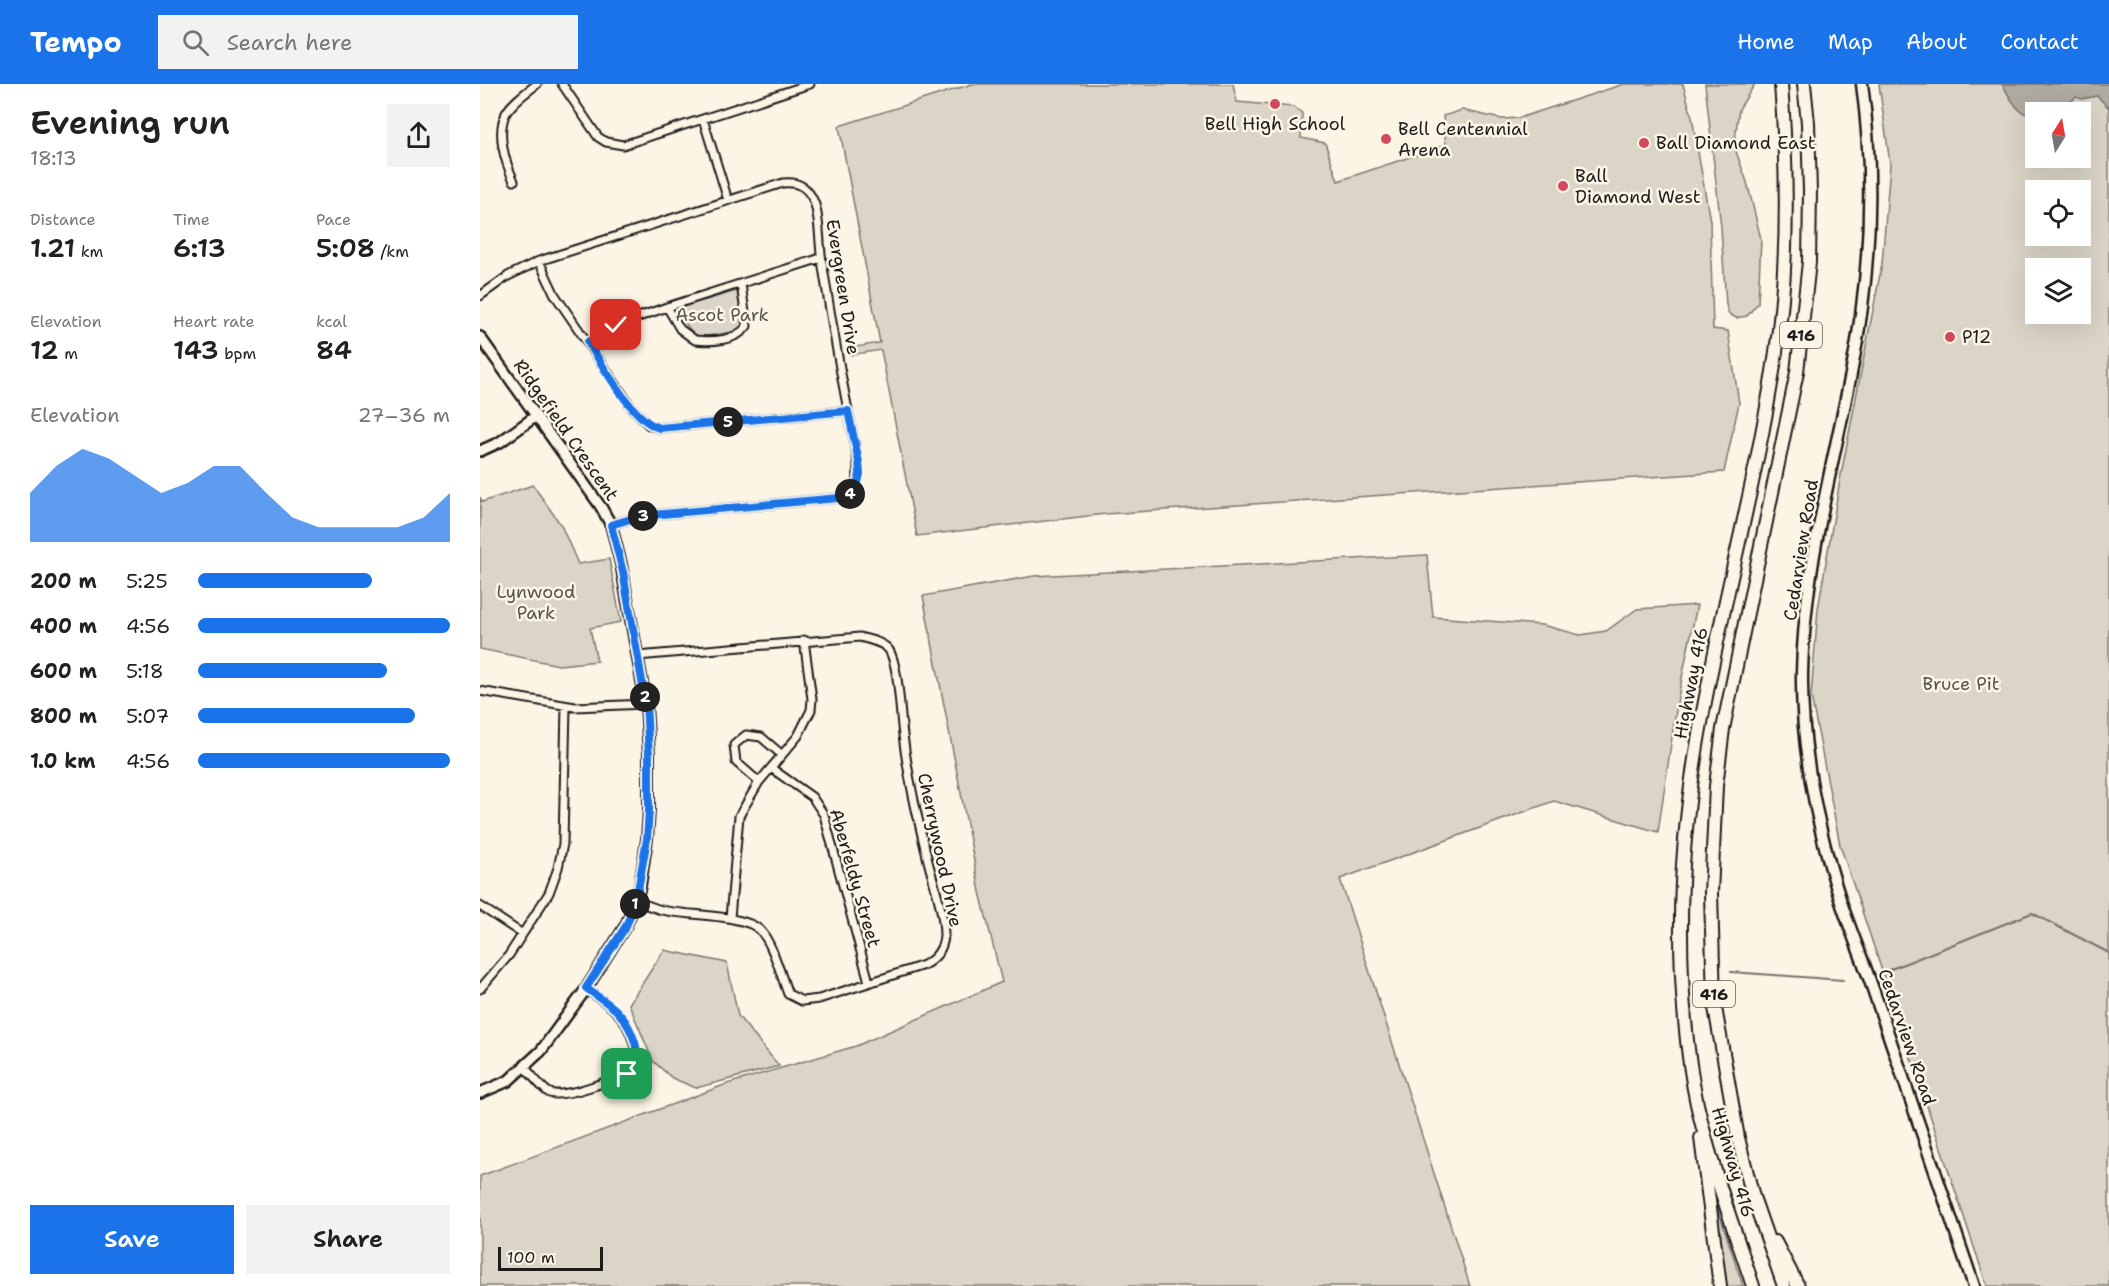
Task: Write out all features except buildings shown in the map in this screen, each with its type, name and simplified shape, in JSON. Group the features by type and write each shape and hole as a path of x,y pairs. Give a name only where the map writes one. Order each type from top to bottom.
{"highway":[{"name":"Highway 416","path":"1753,1286 1724,1201 1697,1104 1683,985 1681,934 1683,872 1692,773 1702,714 1776,359 1787,221 1781,84"},
{"name":"Highway 416","path":"1784,1286 1753,1197 1738,1138 1714,1002 1711,893 1716,786 1723,729 1797,372 1809,250 1809,134 1803,84"},
{"path":"1697,1104 1720,1286"},
{"path":"1753,1197 1798,1286"}],"main road":[{"name":"Cedarview Road","path":"1863,84 1868,127 1870,192 1864,294 1851,373 1809,579 1802,676 1807,757 1822,837 1842,903 1874,990 1974,1286"}],"street":[{"path":"513,181 507,166 502,135 506,114 518,99 537,84"},
{"path":"562,84 598,136 606,142 623,145 810,84"},
{"path":"703,120 728,200"},
{"name":"Evergreen Drive","path":"480,296 508,276 539,261 783,183 793,182 804,186 814,203 848,411 859,462 860,474 856,491 839,498 640,516 611,525"},
{"path":"588,342 616,325 822,258"},
{"path":"539,261 555,295 632,408 649,425 659,428 848,411"},
{"path":"667,307 680,329 695,340 735,337 747,326 741,284"},
{"name":"Ridgefield Crescent","path":"480,337 611,525 623,572 646,704 649,755 647,839 636,901 626,926 541,1051 525,1068 508,1081 480,1093"},
{"path":"480,452 500,442 536,416"},
{"name":"Cherrywood Drive","path":"636,901 660,910 730,918 756,926 762,932 771,950 788,993 802,1001 819,999 924,965 939,952 943,942 941,912 912,790 894,668 888,649 880,643 860,637 637,656"},
{"path":"730,918 739,816 759,782 798,736 811,710 812,699 804,640"},
{"path":"480,691 566,706 646,704"},
{"path":"480,989 508,955 549,893 558,868 563,844 566,706"},
{"path":"759,782 736,762 734,745 746,735 761,737 781,754"},
{"name":"Aberfeldy Street","path":"771,768 812,797 824,815 869,982"},
{"path":"480,906 521,933"},
{"path":"525,1068 549,1093 556,1095 564,1095 634,1069 637,1052 629,1026 615,1010 586,988"}],"green space":[{"path":"972,84 1233,84 1237,102 1294,107 1302,113 1301,138 1325,143 1338,181 1446,145 1443,116 1462,110 1501,119 1519,118 1624,84 1683,84 1692,117 1710,221 1713,329 1728,331 1739,403 1724,472 1105,514 917,536 881,350 850,355 849,348 880,343 839,126"},
{"path":"1705,84 1755,84 1739,109 1734,146 1747,182 1761,239 1758,303 1747,316 1736,318 1729,314 1726,305 1721,227"},
{"name":"Bruce Pit","path":"1879,84 2109,84 2109,1286 1987,1286 1840,845 1811,696 1818,609 1840,480 1882,264 1890,164"},
{"name":"Ascot Park","path":"737,291 743,323 738,331 701,337 694,335 678,313 681,307"},
{"name":"Lynwood Park","path":"533,485 561,525 578,564 609,559 621,622 590,628 597,661 559,665 480,649 480,497 482,502"},
{"path":"1427,555 1433,617 1542,625 1580,635 1606,631 1637,609 1697,605 1678,697 1658,832 1554,801 1340,879 1470,1286 480,1286 480,1176 727,1084 856,1046 1002,982 980,892 923,596 1034,576"},
{"path":"664,950 727,963 738,1016 779,1066 696,1088 672,1078 653,1061 629,1004"},
{"path":"1713,1194 1743,1286 1723,1286"}],"shaded area":[{"path":"2002,84 2109,84 2109,108 2097,96 2082,99 2076,97 2070,102 2025,102 2025,113 2015,105"}],"waterway":[{"path":"1881,973 2032,913 2109,953"},
{"path":"1731,972 1843,980"}],"place":[{"name":"Bell High School","path":"1275,104"},
{"name":"Bell Centennial Arena","path":"1386,139"},
{"name":"Ball Diamond East","path":"1644,143"},
{"name":"Ball Diamond West","path":"1563,186"},
{"name":"P12","path":"1950,337"}],"route":[{"path":"616,325 588,342 632,408 649,425 659,428 848,411 860,474 856,491 839,498 640,516 611,525 623,572 646,704 649,810 647,839 636,901 626,926 586,988 615,1010 629,1026 637,1052 637,1061 634,1069 627,1074"}]}
